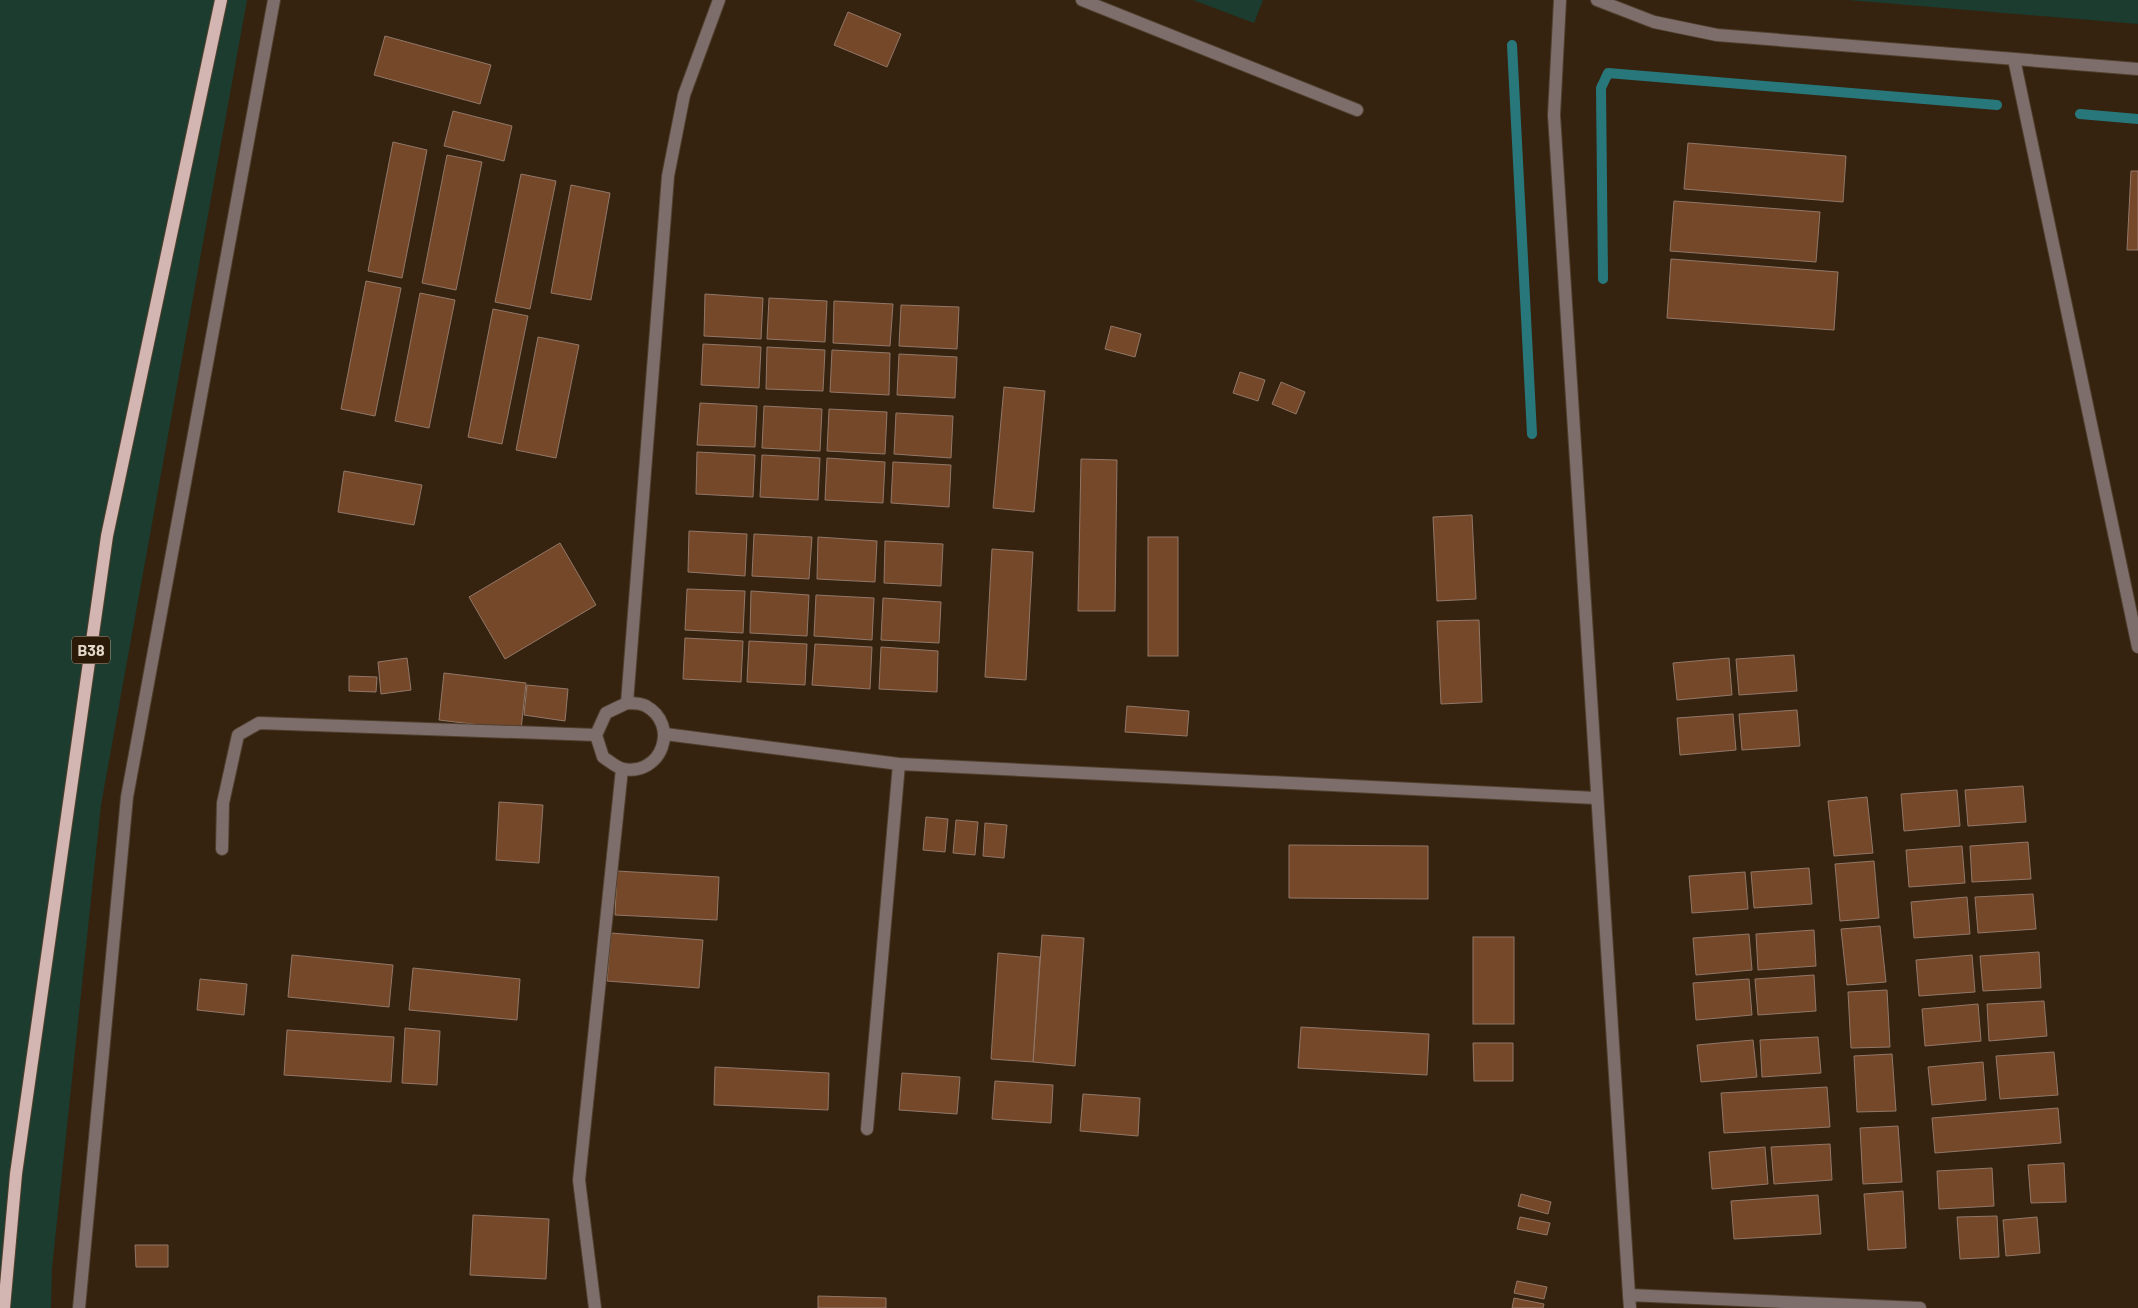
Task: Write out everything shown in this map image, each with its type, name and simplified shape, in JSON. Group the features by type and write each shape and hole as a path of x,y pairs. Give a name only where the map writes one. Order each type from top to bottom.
{"main road":[{"name":"B38","path":"4,1308 16,1174 107,536 221,0"}],"lane":[{"path":"79,1308 127,796 274,0"},
{"path":"626,703 668,176 684,95 719,0"},
{"path":"1082,0 1357,110"},
{"path":"1560,0 1554,115 1629,1302 1920,1308"},
{"path":"1597,0 1654,22 1717,35 2138,69"},
{"path":"2014,59 2138,647"},
{"path":"626,703 645,705 659,717 665,734 660,755 644,768 622,770 603,757 596,735 606,713 626,703"},
{"path":"222,849 223,802 238,735 259,723 596,735"},
{"path":"665,734 899,764 1596,798"},
{"path":"867,1129 899,764"},
{"path":"595,1308 579,1180 622,770"}],"green space":[{"path":"0,0 247,0 101,805 52,1268 51,1308 0,1308"},
{"path":"1193,0 1263,0 1254,23"},
{"path":"1848,0 2138,0 2138,24"}],"building":[{"path":"848,12 901,34 887,67 834,45"},
{"path":"385,36 491,65 480,104 374,75"},
{"path":"453,111 512,126 504,161 444,146"},
{"path":"393,142 427,150 402,278 368,271"},
{"path":"1688,143 1846,156 1843,202 1684,189"},
{"path":"447,155 482,162 456,290 422,283"},
{"path":"2131,171 2138,171 2138,250 2127,250"},
{"path":"521,174 556,181 530,309 495,302"},
{"path":"571,185 610,193 591,300 551,293"},
{"path":"1674,201 1820,212 1816,262 1670,251"},
{"path":"1671,259 1838,272 1834,330 1667,318"},
{"path":"366,281 401,288 375,416 341,409"},
{"path":"420,293 455,300 429,428 395,421"},
{"path":"705,294 763,298 761,339 704,336"},
{"path":"769,298 827,301 825,342 767,339"},
{"path":"834,301 893,304 890,346 833,343"},
{"path":"901,305 959,307 957,349 899,346"},
{"path":"493,309 528,316 502,444 468,437"},
{"path":"1111,326 1141,334 1135,357 1105,349"},
{"path":"538,337 579,345 556,458 516,450"},
{"path":"703,344 761,347 759,388 701,385"},
{"path":"767,347 825,350 823,391 766,389"},
{"path":"832,350 890,353 889,395 830,392"},
{"path":"899,354 957,357 955,398 897,395"},
{"path":"1240,372 1265,380 1258,401 1233,393"},
{"path":"1281,382 1305,392 1296,414 1272,404"},
{"path":"1004,387 1045,391 1034,512 993,508"},
{"path":"700,403 757,406 755,447 697,445"},
{"path":"764,406 822,409 820,451 762,448"},
{"path":"829,409 887,412 885,454 827,451"},
{"path":"896,413 953,416 951,458 894,454"},
{"path":"697,452 755,455 753,497 696,494"},
{"path":"762,455 820,458 818,500 760,497"},
{"path":"827,458 885,462 883,503 825,500"},
{"path":"1081,459 1117,460 1115,611 1078,611"},
{"path":"893,462 951,465 949,507 891,503"},
{"path":"344,471 422,485 414,525 338,512"},
{"path":"1472,515 1476,599 1437,601 1433,517"},
{"path":"689,531 747,534 745,576 688,572"},
{"path":"754,534 812,537 809,579 752,576"},
{"path":"818,537 877,541 875,582 817,579"},
{"path":"1148,537 1178,537 1178,656 1148,656"},
{"path":"885,541 943,544 941,586 884,583"},
{"path":"560,543 596,605 505,659 469,597"},
{"path":"992,549 1033,552 1026,680 985,677"},
{"path":"687,589 745,591 743,633 685,630"},
{"path":"751,591 809,595 807,636 750,633"},
{"path":"816,595 874,598 872,640 814,636"},
{"path":"883,598 941,602 939,643 881,640"},
{"path":"1479,620 1482,702 1441,704 1437,621"},
{"path":"685,638 743,641 741,682 683,679"},
{"path":"749,641 807,644 805,685 747,682"},
{"path":"815,644 872,647 870,689 812,685"},
{"path":"881,647 938,651 937,692 879,689"},
{"path":"1794,655 1797,691 1739,695 1736,659"},
{"path":"407,658 411,690 381,694 378,662"},
{"path":"1729,658 1732,695 1677,700 1673,663"},
{"path":"444,673 526,683 521,730 439,720"},
{"path":"349,676 377,677 376,692 349,691"},
{"path":"527,685 568,689 565,721 524,715"},
{"path":"1127,706 1189,711 1187,736 1125,732"},
{"path":"1797,710 1800,746 1742,750 1739,714"},
{"path":"1733,714 1736,750 1680,755 1677,718"},
{"path":"2023,786 2026,822 1968,826 1965,790"},
{"path":"1957,790 1960,826 1904,831 1901,794"},
{"path":"1867,797 1873,853 1834,856 1828,801"},
{"path":"499,802 543,805 539,863 496,860"},
{"path":"926,817 948,819 945,852 923,850"},
{"path":"956,820 978,822 975,855 953,853"},
{"path":"985,823 1007,825 1004,858 983,856"},
{"path":"2028,842 2031,879 1972,882 1970,846"},
{"path":"1289,845 1428,846 1428,899 1289,898"},
{"path":"1962,846 1965,883 1909,887 1906,850"},
{"path":"1874,861 1879,918 1840,921 1835,864"},
{"path":"1809,868 1812,904 1754,908 1751,872"},
{"path":"617,871 719,877 717,920 615,915"},
{"path":"1745,872 1748,909 1692,913 1689,876"},
{"path":"2033,894 2036,929 1978,933 1975,897"},
{"path":"1967,897 1970,934 1914,938 1911,902"},
{"path":"1880,926 1886,982 1847,985 1841,929"},
{"path":"1814,930 1816,966 1758,970 1756,934"},
{"path":"611,933 703,940 699,988 607,981"},
{"path":"1749,934 1752,970 1696,975 1693,938"},
{"path":"1042,935 1084,938 1075,1066 1033,1062"},
{"path":"1473,937 1514,937 1514,1024 1473,1024"},
{"path":"2039,952 2041,988 1983,991 1980,956"},
{"path":"998,953 1040,957 1033,1062 991,1059"},
{"path":"292,955 393,965 389,1007 288,997"},
{"path":"1972,955 1975,992 1919,996 1916,960"},
{"path":"413,968 520,979 517,1020 409,1010"},
{"path":"1814,975 1816,1011 1758,1015 1755,979"},
{"path":"200,979 247,984 244,1015 197,1010"},
{"path":"1749,979 1752,1015 1696,1020 1693,983"},
{"path":"1887,990 1890,1047 1851,1048 1848,992"},
{"path":"2044,1001 2047,1036 1989,1041 1987,1004"},
{"path":"1978,1004 1981,1041 1925,1046 1922,1009"},
{"path":"1301,1027 1429,1034 1427,1075 1298,1068"},
{"path":"405,1028 440,1031 437,1085 402,1083"},
{"path":"287,1030 394,1037 391,1082 284,1075"},
{"path":"1818,1037 1821,1073 1762,1077 1760,1040"},
{"path":"1753,1040 1757,1077 1701,1082 1697,1045"},
{"path":"1473,1043 1513,1043 1513,1081 1474,1081"},
{"path":"2054,1052 2058,1095 2000,1099 1996,1056"},
{"path":"1892,1054 1896,1111 1857,1112 1854,1056"},
{"path":"1983,1062 1986,1100 1932,1105 1928,1067"},
{"path":"715,1067 829,1073 828,1110 714,1105"},
{"path":"902,1073 960,1077 957,1114 899,1110"},
{"path":"995,1081 1053,1085 1051,1123 992,1119"},
{"path":"1827,1087 1830,1127 1724,1133 1721,1093"},
{"path":"1083,1094 1140,1098 1138,1136 1080,1131"},
{"path":"2058,1108 2061,1143 1935,1153 1932,1118"},
{"path":"1898,1126 1902,1182 1863,1184 1860,1128"},
{"path":"1830,1144 1832,1180 1774,1184 1771,1147"},
{"path":"1765,1147 1768,1184 1712,1189 1709,1152"},
{"path":"2064,1163 2066,1202 2031,1203 2028,1165"},
{"path":"1992,1168 1994,1206 1939,1209 1937,1171"},
{"path":"1903,1191 1906,1248 1868,1250 1864,1194"},
{"path":"1521,1194 1551,1202 1548,1214 1518,1206"},
{"path":"1818,1195 1821,1234 1734,1239 1731,1201"},
{"path":"473,1215 549,1219 546,1279 470,1275"},
{"path":"1997,1216 1999,1257 1960,1259 1957,1217"},
{"path":"1520,1217 1550,1223 1547,1235 1517,1229"},
{"path":"2037,1217 2040,1253 2006,1256 2003,1220"},
{"path":"135,1245 168,1245 168,1267 136,1267"},
{"path":"1517,1281 1547,1287 1544,1299 1514,1293"},
{"path":"818,1296 886,1298 886,1308 818,1308"},
{"path":"1514,1298 1544,1304 1543,1308 1512,1308"}],"waterway":[{"path":"1512,45 1532,434"},
{"path":"1603,279 1601,88 1608,73 1997,105"},
{"path":"2080,114 2138,119"}]}
